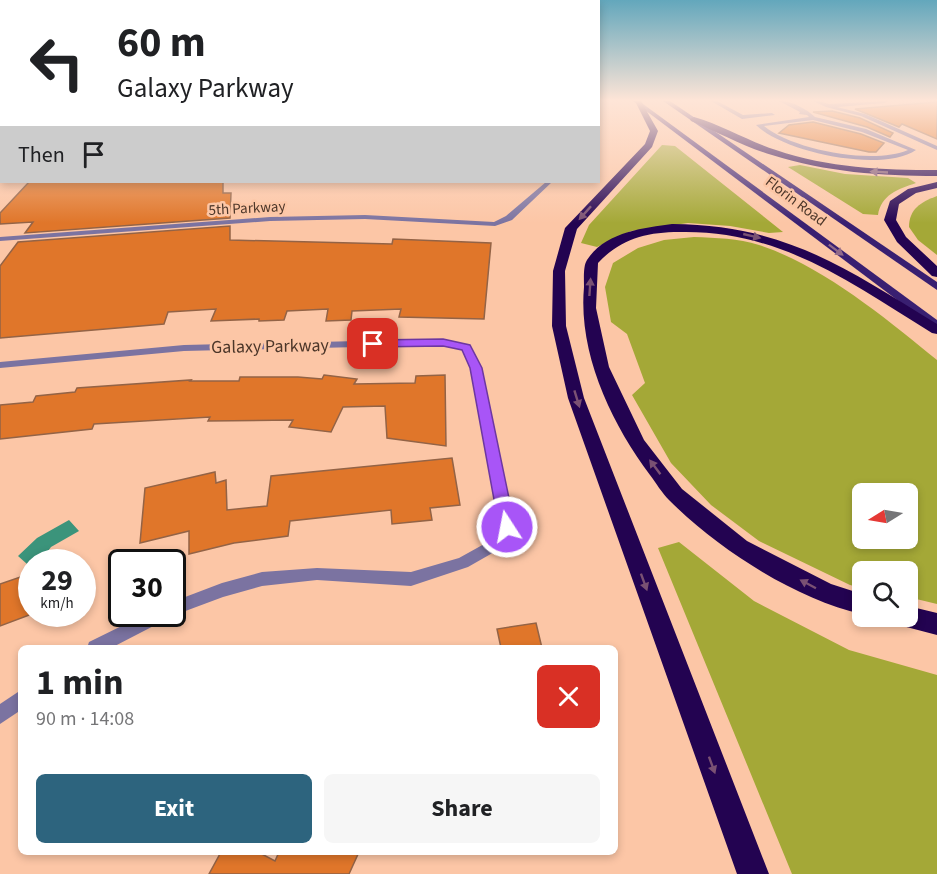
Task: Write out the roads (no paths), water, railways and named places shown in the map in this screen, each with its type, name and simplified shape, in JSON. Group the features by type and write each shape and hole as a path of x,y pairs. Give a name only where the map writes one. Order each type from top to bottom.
{"highway":[{"path":"650,142 571,228 560,271 559,326 576,398 753,874"},
{"path":"748,142 772,152 811,163 857,170 937,173"},
{"path":"937,184 912,191 894,203 890,220 901,239 937,273"},
{"path":"852,601 825,593 739,547 675,494 636,443 601,367 589,309 592,262 609,246 636,234 670,228 709,228 750,235 790,247 826,264 937,328"},
{"path":"918,620 937,624"}],"main road":[{"name":"Florin Road","path":"691,142 937,328"},
{"name":"Florin Road","path":"727,142 937,287"}],"street":[{"path":"785,142 824,153 890,157 907,156 913,150 896,142"},
{"path":"923,142 937,148"},
{"name":"5th Parkway","path":"0,239 270,219 365,217 495,224 509,218 548,183"},
{"name":"Galaxy Parkway","path":"0,365 207,347 443,342 466,348 476,368 507,527 491,547 463,563 411,579 316,574 262,579 222,590 186,604"},
{"path":"101,645 136,627"},
{"path":"0,715 18,701"}],"water":[{"path":"69,520 79,531 50,549 25,549 37,538"}]}
